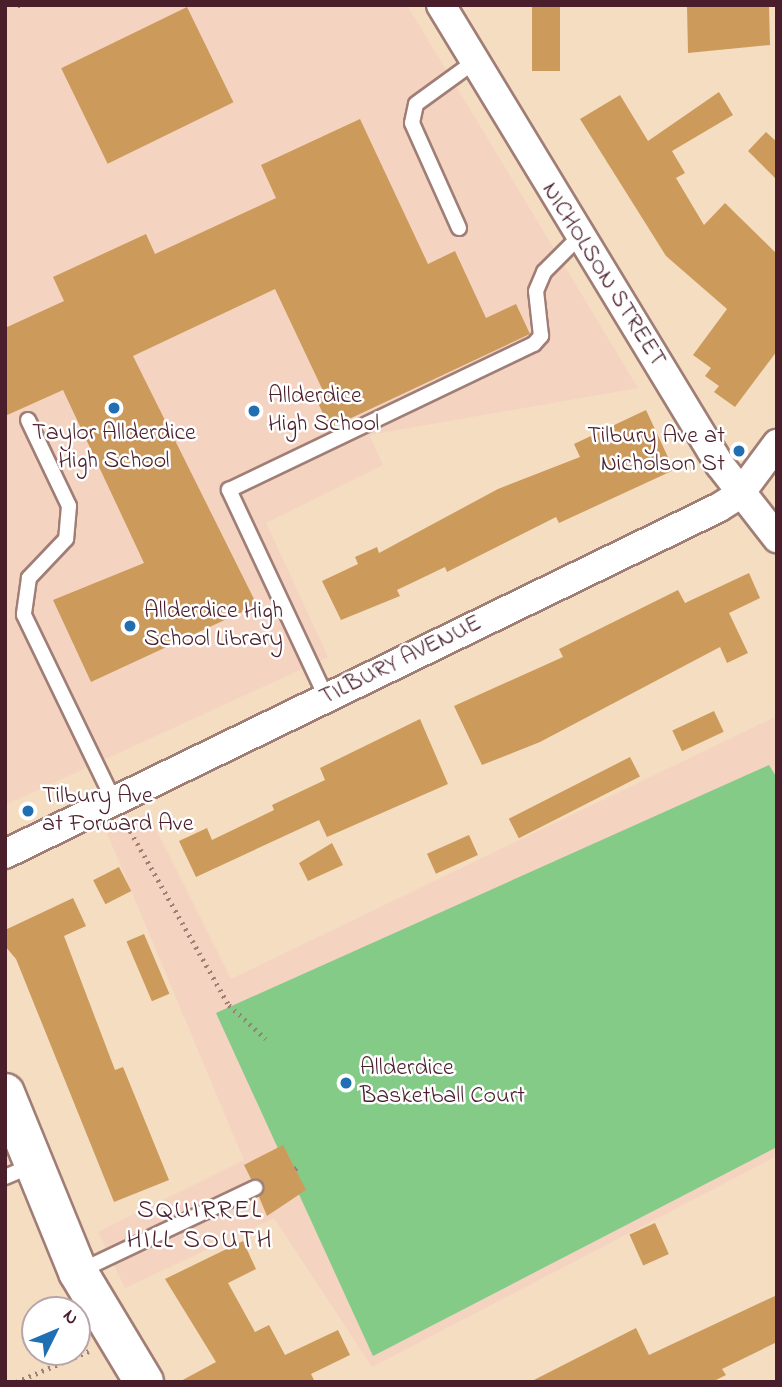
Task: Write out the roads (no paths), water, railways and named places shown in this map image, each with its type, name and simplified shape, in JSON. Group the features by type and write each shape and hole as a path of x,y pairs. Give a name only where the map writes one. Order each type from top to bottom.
{"main road":[{"path":"5,1093 20,1170 144,1382"}],"street":[{"name":"NICHOLSON STREET","path":"440,5 579,237 739,495 777,538"},
{"name":"TILBURY AVENUE","path":"5,854 739,495 777,443"}],"lane":[{"path":"459,228 412,123 416,103 474,62"},
{"path":"326,697 229,490 534,344 541,336 536,291 579,237"},
{"path":"28,420 69,506 66,538 29,578 24,615 114,801"},
{"path":"78,1272 255,1188"}],"place":[{"name":"Taylor Allderdice High School","path":"114,408"},
{"name":"Allderdice High School","path":"254,411"},
{"name":"Tilbury Ave at Nicholson St","path":"739,451"},
{"name":"Allderdice High School Library","path":"130,626"},
{"name":"Tilbury Ave at Forward Ave","path":"28,811"},
{"name":"Allderdice Basketball Court","path":"346,1083"}],"district":[{"name":"SQUIRREL HILL SOUTH","path":"200,1227"}]}
